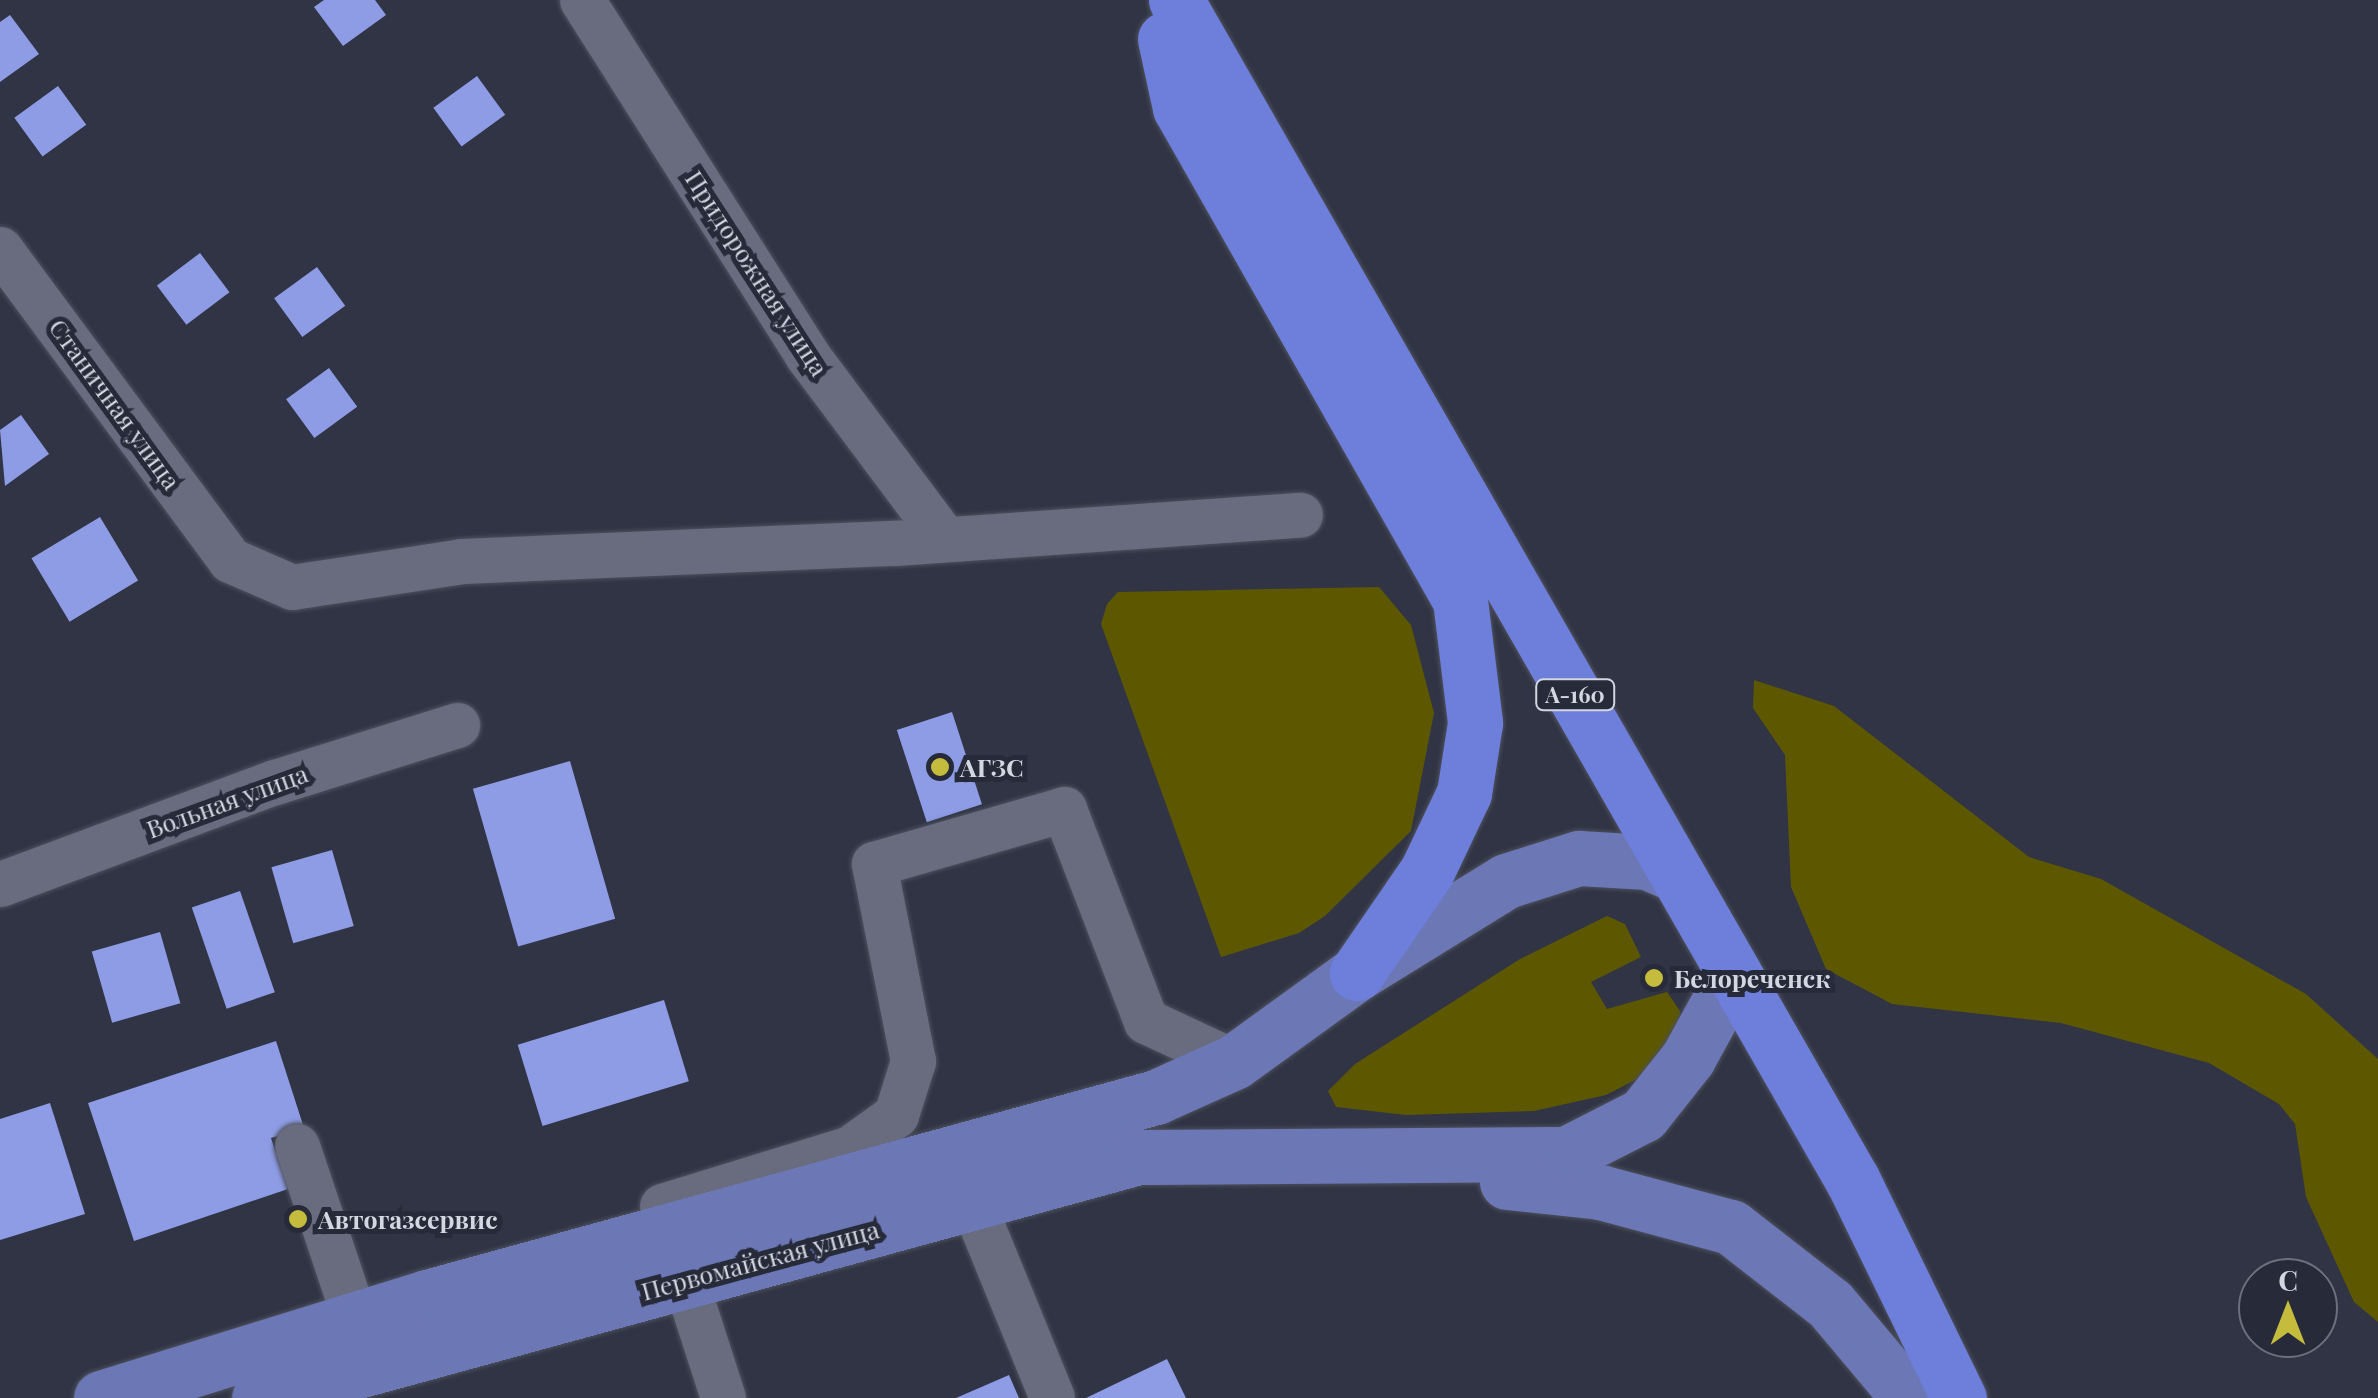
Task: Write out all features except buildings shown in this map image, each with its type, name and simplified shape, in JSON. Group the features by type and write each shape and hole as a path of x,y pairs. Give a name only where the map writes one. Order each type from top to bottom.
{"highway":[{"name":"А-160","path":"1161,13 1729,986 1853,1181 1959,1398"},
{"path":"1161,13 1180,108 1460,600 1475,722 1464,793 1427,870 1357,973"},
{"name":"А-160","path":"1729,986 1920,1398"}],"main road":[{"name":"Первомайская улица","path":"101,1398 427,1297 1156,1096 1234,1062 1357,973 1506,881 1579,858 1662,868"},
{"path":"1266,1157 1566,1154 1644,1116 1729,986"},
{"name":"Первомайская улица","path":"293,1394 685,1280 1139,1157 1266,1157"},
{"path":"1266,1157 1600,1192 1730,1227 1830,1304 1909,1398"}],"street":[{"name":"Придорожная улица","path":"582,0 807,355 944,538"},
{"name":"Станичная улица","path":"0,249 230,560 292,587 462,560 944,538"},
{"path":"944,538 1300,515"},
{"name":"Вольная улица","path":"0,884 274,782 456,725"},
{"path":"427,1297 468,1265 850,1148 896,1115 913,1061 874,864 893,858 1064,809 1146,1021 1234,1062"},
{"path":"296,1146 355,1319"},
{"path":"973,1204 1052,1398"},
{"path":"685,1280 723,1398"}],"shaded area":[{"path":"1379,587 1411,625 1434,713 1411,831 1325,916 1299,933 1221,957 1101,624 1107,604 1118,592"},
{"path":"1754,680 1834,706 2029,857 2101,879 2306,994 2378,1059 2378,1322 2354,1302 2338,1267 2338,1258 2334,1258 2306,1197 2295,1124 2279,1104 2209,1063 2061,1023 1892,1004 1826,969 1791,887 1785,755 1753,708"},
{"path":"1607,916 1625,924 1641,957 1591,982 1607,1009 1667,992 1680,1011 1684,1034 1641,1077 1606,1095 1534,1111 1406,1115 1336,1107 1328,1091 1355,1064 1520,959"}],"place":[{"name":"АГЗС","path":"940,767"},
{"name":"Белореченск","path":"1654,978"},
{"name":"Автогазсервис","path":"298,1219"}]}
